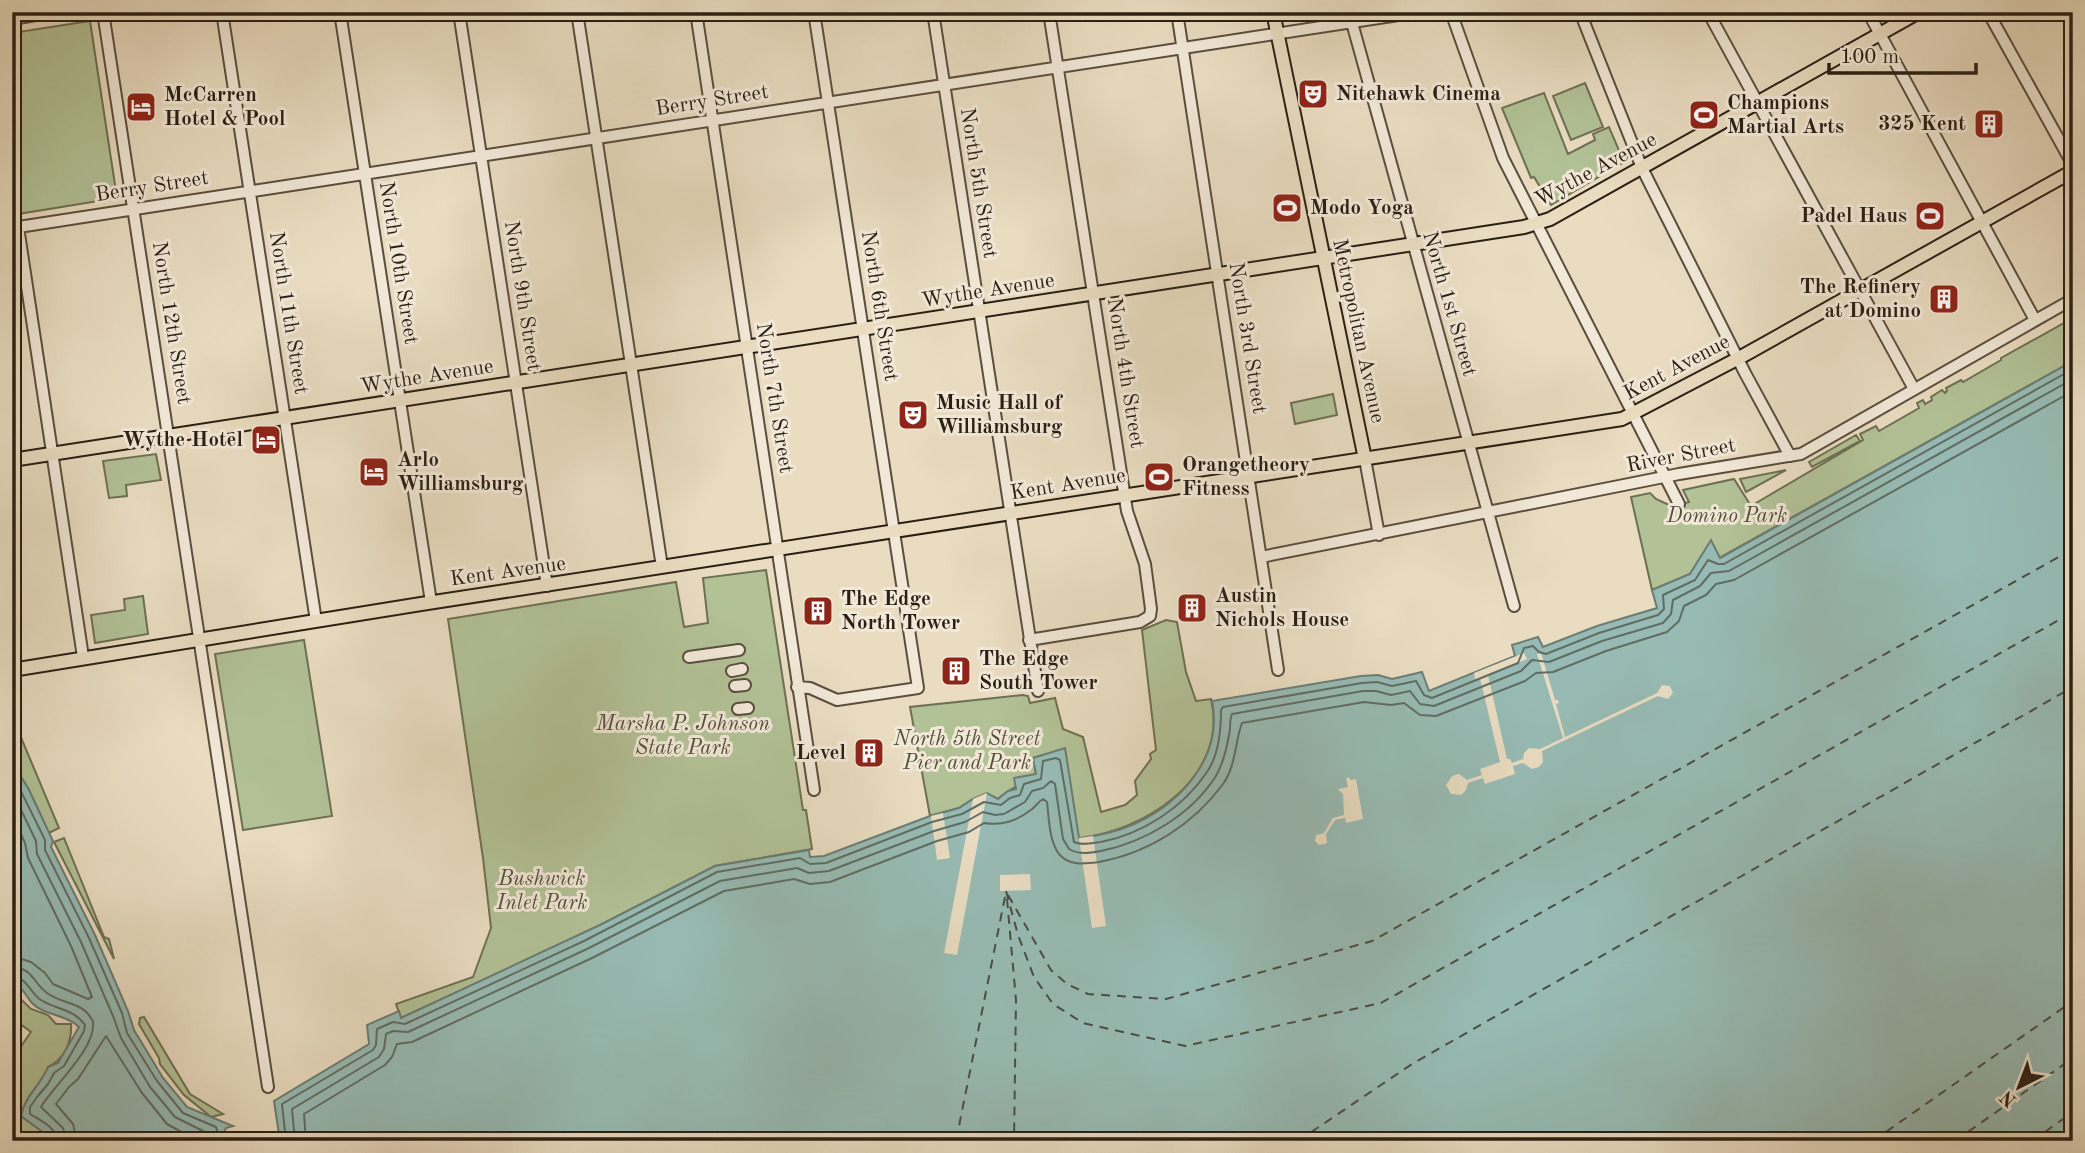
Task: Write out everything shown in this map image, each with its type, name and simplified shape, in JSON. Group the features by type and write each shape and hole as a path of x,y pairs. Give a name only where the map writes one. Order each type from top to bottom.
{"main road":[{"name":"Metropolitan Avenue","path":"1273,12 1365,460"},
{"name":"Wythe Avenue","path":"12,460 1218,275 1537,223 1550,219 1919,12"},
{"name":"Kent Avenue","path":"12,670 431,602 1613,420 1634,414 1738,358 2073,171"}],"street":[{"path":"12,19 54,12"},
{"name":"North 12th Street","path":"103,12 268,1087"},
{"name":"North 11th Street","path":"222,12 316,621"},
{"name":"North 10th Street","path":"340,12 431,602"},
{"name":"North 9th Street","path":"459,12 547,586"},
{"path":"577,12 662,567"},
{"name":"North 7th Street","path":"696,12 814,790"},
{"name":"North 6th Street","path":"797,687 810,688 837,700 918,688 814,12"},
{"name":"North 5th Street","path":"933,12 1038,691"},
{"name":"North 4th Street","path":"1029,640 1133,624 1150,616 1151,607 1145,564 1125,496 1049,12"},
{"name":"North 3rd Street","path":"1178,12 1278,670"},
{"name":"Berry Street","path":"15,227 1183,48 1278,33 1350,17 1418,12"},
{"path":"1451,12 1503,159 1679,503"},
{"path":"1580,12 1642,168 1790,456"},
{"path":"1708,12 1914,389"},
{"path":"1868,12 2035,320"},
{"path":"1988,12 2073,165"},
{"name":"North 1st Street","path":"1350,17 1514,606"},
{"path":"15,227 83,657"},
{"name":"River Street","path":"1261,557 1801,454 2073,299"},
{"name":"Metropolitan Avenue","path":"1365,460 1379,535"},
{"path":"689,657 739,650"}],"green space":[{"path":"90,21 117,198 12,215 12,33"},
{"path":"1585,83 1603,127 1571,140 1553,96"},
{"path":"1544,93 1568,154 1595,140 1593,134 1609,127 1624,162 1551,205 1534,177 1531,178 1502,108"},
{"name":"Domino Park","path":"2073,318 2073,361 1719,558 1711,541 1690,574 1652,590 1631,497 1650,493 1671,506 1689,502 1683,490 1734,479 1751,506 1863,440 1860,434 1876,426 1879,431 1919,408 1917,403 1923,400 1925,404 1942,390 1945,393 1946,388 1961,380 1963,382"},
{"path":"1333,394 1337,415 1295,424 1291,403"},
{"path":"1856,435 1860,441 1812,467 1809,462"},
{"path":"156,454 161,480 126,485 127,496 109,498 103,461"},
{"path":"1786,470 1746,492 1740,479"},
{"name":"Marsha P. Johnson State Park","path":"766,570 803,810 806,810 812,849 715,866 581,935 401,1018 396,1004 473,977 491,928 448,619 676,582 684,627 708,623 703,578"},
{"path":"143,596 148,634 95,643 91,615 125,610 124,599"},
{"name":"North 5th Street Pier and Park","path":"1166,620 1177,622 1186,672 1196,701 1211,699 1213,725 1209,749 1198,771 1182,790 1163,806 1141,819 1093,836 1092,928 1065,749 1033,758 1036,774 998,799 973,799 959,808 930,816 910,707 1023,695 1028,696 1030,703 1055,698 1063,729 1083,737 1101,812 1125,805 1137,795 1135,781 1151,759 1150,754 1156,750 1142,630"},
{"path":"304,640 332,816 243,830 215,654"},
{"path":"12,716 59,828 49,833 28,788 12,763"},
{"path":"64,838 104,937 109,939 114,959 54,842"},
{"path":"12,991 31,1009 48,1015 56,1024 71,1024 66,1049 54,1064 48,1067 26,1102 21,1116 55,1141 34,1141 12,1126 12,1059 31,1032 12,1018"},
{"path":"144,1017 190,1094 223,1114 211,1117 184,1095 160,1064 139,1024 140,1018"}],"water":[{"path":"2073,361 2073,1141 280,1141 274,1101 369,1044 367,1025 399,1011 401,1018 602,924 715,866 809,850 810,857 824,856 930,816 959,808 987,793 998,799 1008,791 1016,789 1014,778 1036,774 1033,758 1065,748 1079,838 1127,827 1163,807 1193,778 1204,761 1211,742 1214,722 1212,701 1361,676 1378,675 1392,679 1422,672 1429,691 1515,656 1512,645 1538,637 1543,647 1597,626 1657,608 1652,590 1690,574 1711,540 1720,558"},
{"path":"12,763 28,788 53,841 51,847 95,935 134,1030 163,1078 187,1107 233,1126 226,1128 224,1133 227,1141 55,1141 21,1116 26,1102 48,1067 58,1063 79,1027 37,1007 12,981"}],"pier":[{"path":"1524,653 1527,659 1488,675 1507,759 1512,763 1523,759 1529,748 1540,749 1563,738 1537,654 1541,653 1555,700 1558,700 1559,703 1556,704 1565,737 1657,693 1662,685 1670,686 1673,693 1668,699 1658,696 1542,751 1543,762 1539,767 1532,769 1523,763 1513,766 1515,774 1485,784 1483,778 1468,783 1461,795 1451,794 1446,785 1452,776 1459,774 1467,780 1482,775 1480,769 1500,762 1480,678 1475,679 1474,673"},
{"path":"1349,777 1350,780 1356,779 1363,819 1346,823 1345,818 1335,820 1326,834 1327,843 1319,845 1315,841 1316,835 1324,833 1333,818 1344,815 1343,794 1338,789 1348,787 1346,778"},
{"path":"987,793 957,955 944,953 973,799"},
{"path":"943,813 950,858 937,860 931,816"},
{"path":"1093,836 1106,926 1092,928 1079,838"},
{"path":"1030,874 1031,890 1000,891 1000,875"}],"ferry route":[{"path":"1008,895 1051,970 1067,984 1088,994 1166,999 1372,941 2073,549"},
{"path":"1006,891 1018,935 1034,977 1053,1004 1083,1023 1185,1046 1381,1003 2073,612"},
{"path":"1298,1141 1412,1064 2073,687"},
{"path":"956,1141 1006,892"},
{"path":"1007,899 1016,1000 1014,1141"},
{"path":"1873,1141 2073,1001"},
{"path":"1955,1141 2073,1058"},
{"path":"2032,1141 2073,1112"}],"place":[{"name":"Nitehawk Cinema","path":"1313,94"},
{"name":"McCarren Hotel & Pool","path":"141,107"},
{"name":"Champions Martial Arts","path":"1704,115"},
{"name":"325 Kent","path":"1989,124"},
{"name":"Modo Yoga","path":"1287,208"},
{"name":"Padel Haus","path":"1930,216"},
{"name":"The Refinery at Domino","path":"1944,299"},
{"name":"Music Hall of Williamsburg","path":"913,415"},
{"name":"Wythe Hotel","path":"266,440"},
{"name":"Arlo Williamsburg","path":"374,472"},
{"name":"Orangetheory Fitness","path":"1159,477"},
{"name":"Austin Nichols House","path":"1192,608"},
{"name":"The Edge North Tower","path":"818,611"},
{"name":"The Edge South Tower","path":"956,671"},
{"name":"Level","path":"869,753"}],"park label":[{"name":"Bushwick Inlet Park","path":"542,891"}]}
